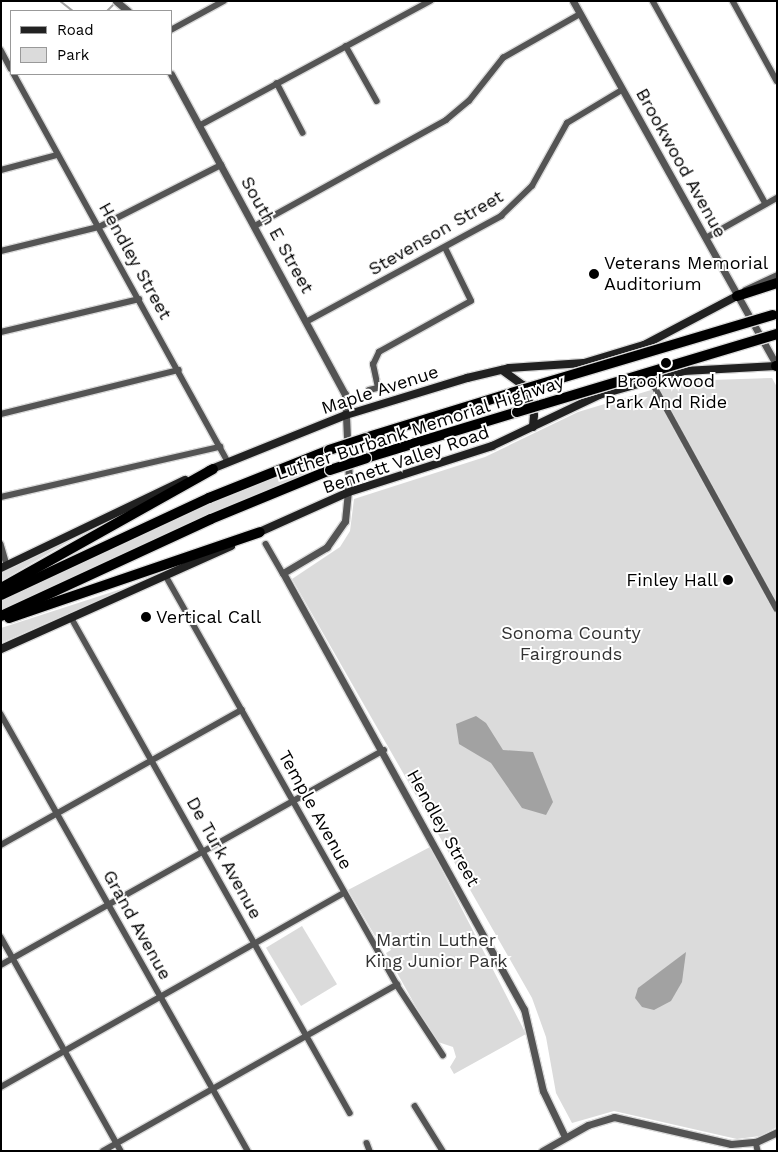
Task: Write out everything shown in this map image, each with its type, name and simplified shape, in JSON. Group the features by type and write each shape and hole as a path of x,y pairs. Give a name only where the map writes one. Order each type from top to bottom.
{"highway":[{"path":"737,296 777,283"},
{"name":"Luther Burbank Memorial Highway","path":"1,595 209,498 329,450 775,314"},
{"name":"Luther Burbank Memorial Highway","path":"1,616 218,516 330,470 777,334"},
{"path":"1,588 213,469"},
{"path":"1,620 260,532"}],"main road":[{"name":"Maple Avenue","path":"4,567 228,462 346,415 502,369 579,364 640,346 737,296"},
{"name":"Bennett Valley Road","path":"1,649 349,492 481,451 533,427 584,400 684,371 777,366"},
{"path":"502,369 524,385 534,415 533,427"}],"street":[{"path":"172,29 224,1"},
{"path":"198,126 430,1"},
{"name":"Brookwood Avenue","path":"573,1 777,366"},
{"path":"653,1 766,204"},
{"path":"733,1 777,81"},
{"path":"255,226 446,120 469,101 503,58 580,14"},
{"path":"346,46 377,101"},
{"path":"1,50 10,65"},
{"name":"Hendley Street","path":"15,75 57,155 179,370 228,462"},
{"name":"South E Street","path":"172,75 342,386 346,415 349,492 337,536 321,552 283,573"},
{"path":"277,83 303,134"},
{"name":"Stevenson Street","path":"308,321 445,248 514,206 532,186 566,123 622,90"},
{"path":"1,170 57,155"},
{"path":"1,251 99,227 221,165"},
{"path":"706,238 777,198"},
{"path":"369,390 378,388 372,365 379,352 471,301 445,248"},
{"name":"Maple Avenue","path":"737,296 777,275"},
{"path":"1,332 139,299"},
{"path":"1,414 179,370"},
{"path":"651,380 777,609"},
{"path":"1,497 220,447"},
{"path":"1,544 4,567"},
{"name":"Hendley Street","path":"266,544 384,750 524,1009 543,1091 565,1137"},
{"name":"Temple Avenue","path":"166,576 397,985 443,1055"},
{"name":"De Turk Avenue","path":"71,617 350,1113"},
{"path":"1,845 242,710"},
{"name":"Grand Avenue","path":"1,714 59,812 160,997 248,1151"},
{"path":"1,965 110,907 384,750"},
{"path":"1,1087 344,893"},
{"path":"1,937 121,1151"},
{"path":"103,1151 397,985"},
{"path":"415,1106 443,1151"},
{"path":"542,1151 565,1137 600,1120 620,1117 724,1144 756,1142 777,1132"},
{"path":"756,1142 758,1151"},
{"path":"367,1143 370,1151"}],"green space":[{"name":"Sonoma County Fairgrounds","path":"772,378 777,387 777,1127 760,1136 737,1139 614,1111 572,1123 556,1093 546,1037 532,998 292,579 340,547 350,531 354,499 485,457 578,412 681,381"},
{"path":"324,457 325,467 216,511 1,611 1,600 231,494"},
{"path":"120,512 1,581 1,572"},
{"path":"137,584 76,610 1,643 1,628"},
{"name":"Martin Luther King Junior Park","path":"430,847 526,1034 454,1074 450,1067 456,1057 453,1047 435,1041 386,953 391,950 384,937 381,933 375,936 348,890"},
{"path":"302,926 337,984 301,1006 266,948"}],"shaded area":[{"path":"476,716 486,723 503,750 533,752 553,802 546,815 522,808 491,763 459,744 456,724"},
{"path":"686,952 682,982 671,1001 654,1010 642,1007 635,998 638,988"}],"waterway":[{"path":"60,1 72,10"},
{"path":"108,10 115,3"}],"place":[{"name":"Veterans Memorial Auditorium","path":"594,274"},
{"name":"Brookwood Park And Ride","path":"666,363"},
{"name":"Finley Hall","path":"728,580"},
{"name":"Vertical Call","path":"146,617"}]}
